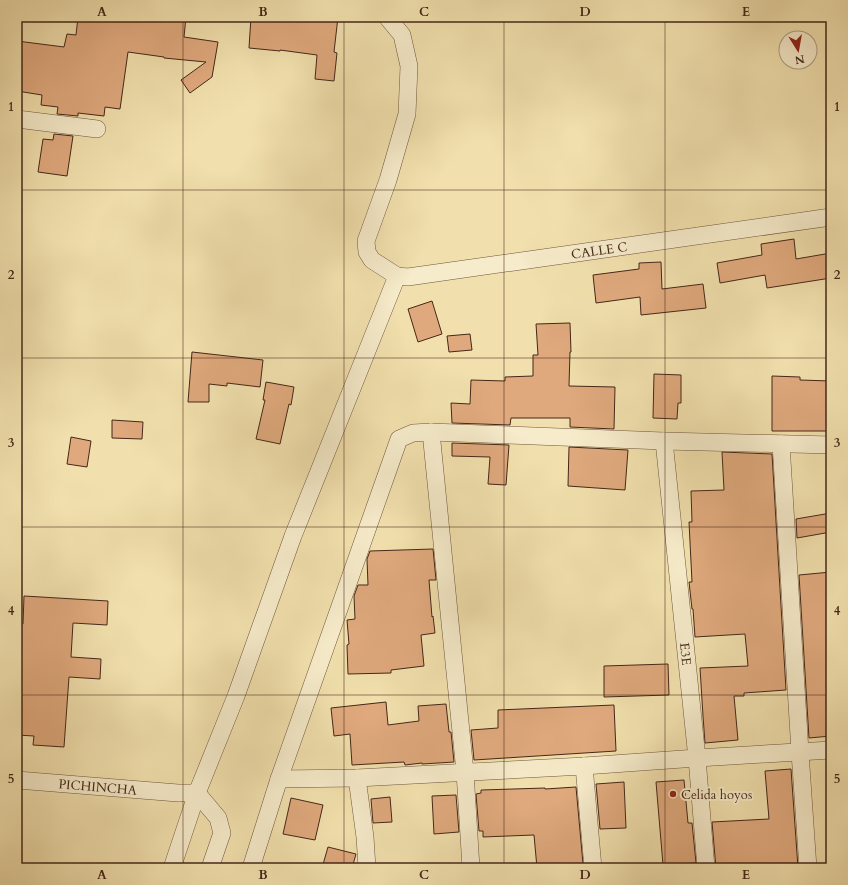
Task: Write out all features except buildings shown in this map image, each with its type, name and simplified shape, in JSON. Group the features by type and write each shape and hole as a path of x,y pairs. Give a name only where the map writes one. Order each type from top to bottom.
{"street":[{"path":"172,868 197,793 236,696 293,536 397,276 372,260 367,252 366,241 388,180 407,114 409,66 402,35 387,17"},
{"path":"17,118 97,129"},
{"name":"CALLE C","path":"397,276 408,277 831,217"},
{"path":"430,432 465,772 472,868"},
{"path":"251,868 279,779 399,439 413,433 430,432 664,441 831,445"},
{"name":"E3E","path":"664,441 697,758 706,868"},
{"path":"781,444 808,868"},
{"path":"279,779 357,778 584,766 831,750"},
{"path":"584,766 593,868"},
{"path":"357,778 365,837 367,868"},
{"name":"PICHINCHA","path":"17,780 178,793 197,793"},
{"path":"197,793 218,818 222,832 210,868"}],"place":[{"name":"Celida hoyos","path":"673,794"}]}
